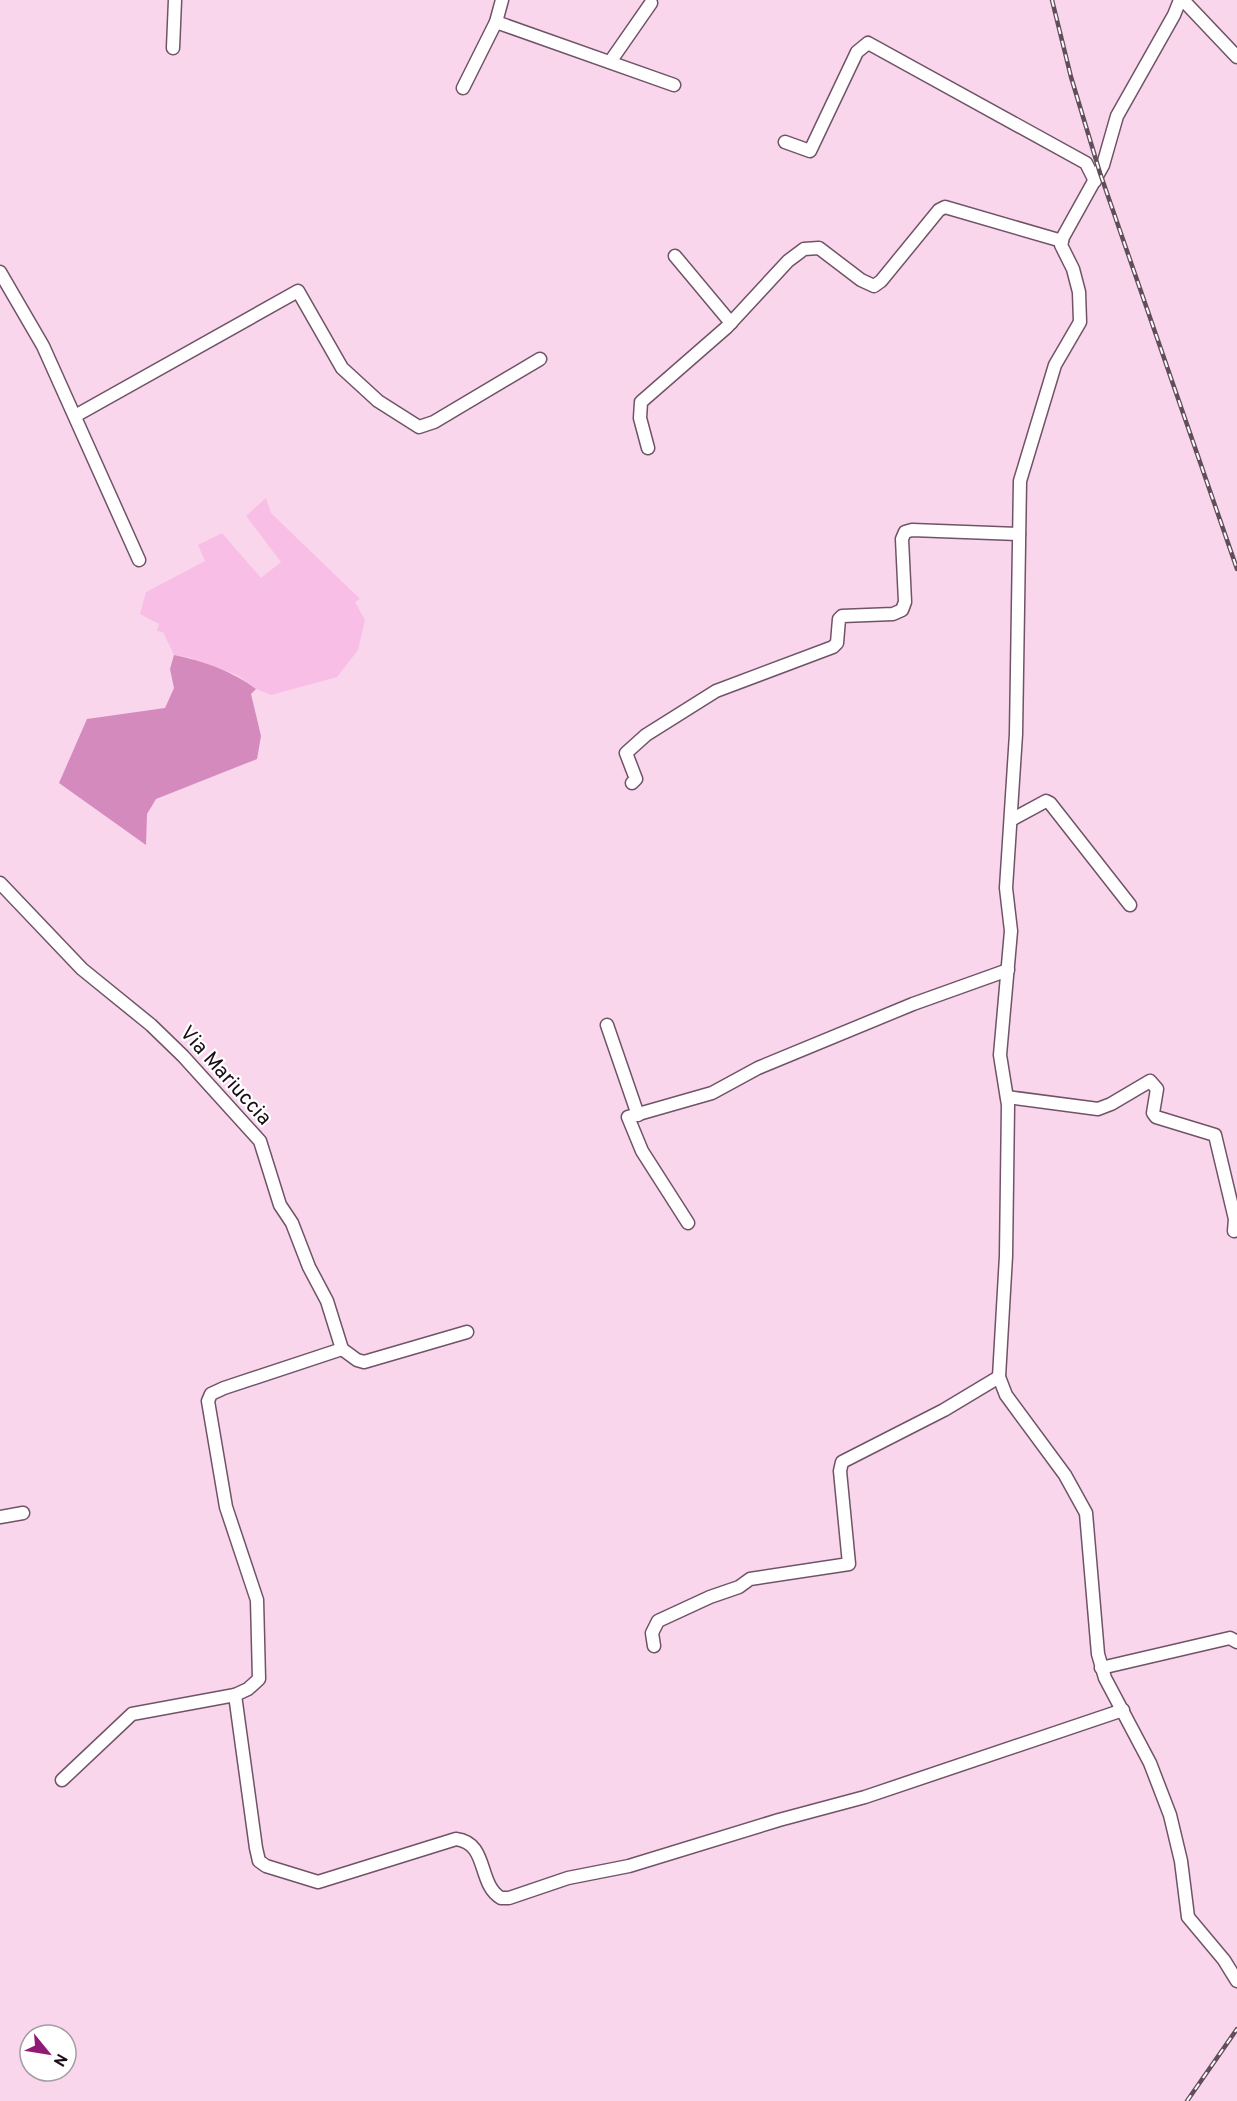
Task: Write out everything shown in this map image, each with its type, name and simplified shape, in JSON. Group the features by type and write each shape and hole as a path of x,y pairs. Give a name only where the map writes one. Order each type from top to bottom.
{"street":[{"path":"173,48 175,0"},
{"path":"463,88 496,22 502,0"},
{"path":"1237,57 1181,0 1117,116 1106,159 1061,245 1076,278 1081,313 1080,322 1055,365 1020,481 1016,734 1006,888 1011,931 1000,1055 1007,1097 1006,1256 999,1377 1006,1395 1065,1475 1086,1513 1101,1668 1150,1763 1170,1815 1181,1861 1188,1917 1215,1948 1237,1981"},
{"path":"610,62 651,3"},
{"path":"496,22 674,85"},
{"path":"785,142 810,151 857,52 868,43 1086,163 1095,181"},
{"path":"648,448 640,418 641,402 731,323 788,261 808,248 819,248 861,280 876,285 939,210 945,207 1062,241"},
{"path":"675,256 731,323"},
{"path":"0,272 43,346 110,500 139,560"},
{"path":"75,416 298,291 342,368 378,401 419,427 434,422 540,359"},
{"path":"632,783 636,779 626,753 646,735 716,691 833,647 837,643 839,618 842,616 893,614 902,610 905,602 902,539 905,532 912,530 1019,534"},
{"path":"1011,820 1038,803 1050,803 1130,905"},
{"name":"Via Mariuccia","path":"0,883 82,969 151,1025 183,1056 260,1141 280,1205 292,1223 309,1267 327,1301 342,1348"},
{"path":"688,1223 642,1151 628,1117 712,1093 765,1065 913,1004 1008,970"},
{"path":"607,1025 638,1115"},
{"path":"1007,1097 1098,1109 1150,1081 1157,1089 1153,1113 1156,1117 1215,1135 1235,1219 1233,1231"},
{"path":"62,1780 132,1714 235,1695 248,1689 259,1679 257,1600 226,1508 208,1401 216,1391 342,1348 357,1360 364,1362 467,1332"},
{"path":"654,1646 652,1633 658,1621 710,1597 739,1587 750,1579 849,1564 840,1471 842,1462 944,1410 999,1377"},
{"path":"0,1517 23,1513"},
{"path":"1101,1668 1230,1638 1237,1642"},
{"path":"235,1695 259,1861 266,1866 318,1882 456,1839 465,1840 477,1851 489,1888 501,1898 568,1878 629,1866 779,1820 865,1797 1123,1710"}],"shaded area":[{"path":"266,498 271,513 360,599 355,602 365,620 358,650 337,677 271,695 256,689 237,675 191,658 174,655 163,632 157,631 159,624 140,614 146,592 205,561 198,545 222,533 261,578 281,562 246,516"},
{"path":"174,655 217,668 256,689 251,694 261,736 257,759 156,799 147,814 146,845 59,783 87,719 165,708 174,688 170,669"}],"railway":[{"path":"1052,0 1071,77 1100,173 1237,569"},
{"path":"1187,2101 1237,2029"}]}
